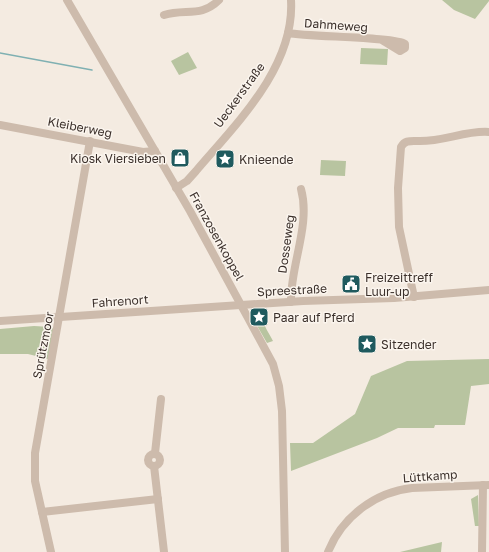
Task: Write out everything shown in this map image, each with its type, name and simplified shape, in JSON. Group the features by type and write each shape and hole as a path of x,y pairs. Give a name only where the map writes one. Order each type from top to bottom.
{"street":[{"name":"Franzosenkoppel","path":"67,0 176,188 272,364 280,391 285,552"},
{"path":"164,15 174,11 199,12 213,6 219,0"},
{"name":"Ueckerstraße","path":"176,188 187,181 196,171 257,96 274,68 288,33 291,0"},
{"name":"Dahmeweg","path":"288,33 382,40"},
{"name":"Kleiberweg","path":"0,125 142,152 155,151"},
{"path":"414,297 400,227 398,188 401,147 410,141 439,140 479,132 489,132"},
{"name":"Sprützmoor","path":"51,552 35,480 35,453 90,141"},
{"name":"Dosseweg","path":"291,302 303,211 303,197 301,189"},
{"name":"Spreestraße","path":"241,305 414,297 489,290"},
{"name":"Fahrenort","path":"0,321 241,305"},
{"path":"160,399 155,453 159,455 161,460 159,464 154,466 164,552"},
{"path":"482,552 486,485"},
{"name":"Lüttkamp","path":"328,552 338,533 356,513 384,495 407,488 486,485"},
{"path":"42,512 158,499"}],"green space":[{"path":"442,0 489,1 475,19 454,10"},
{"path":"361,48 388,49 387,65 360,64"},
{"path":"188,52 197,68 179,75 171,61"},
{"path":"321,160 346,161 345,176 320,175"},
{"path":"267,309 264,312 263,320 264,325 273,341 267,343 252,317 256,310"},
{"path":"34,326 51,327 54,329 48,359 28,354 0,354 0,329"},
{"path":"489,359 489,384 471,386 465,425 435,425 434,428 398,428 377,438 291,471 290,443 313,443 355,414 371,376 407,361"},
{"path":"478,495 479,526 475,526 471,499"},
{"path":"442,542 441,552 400,552"}],"waterway":[{"path":"0,53 92,70"}],"place":[{"name":"Kiosk Viersieben","path":"180,158"},
{"name":"Knieende","path":"225,159"},
{"name":"Freizeittreff Luur-up","path":"351,284"},
{"name":"Paar auf Pferd","path":"259,317"},
{"name":"Sitzender","path":"367,344"}]}
